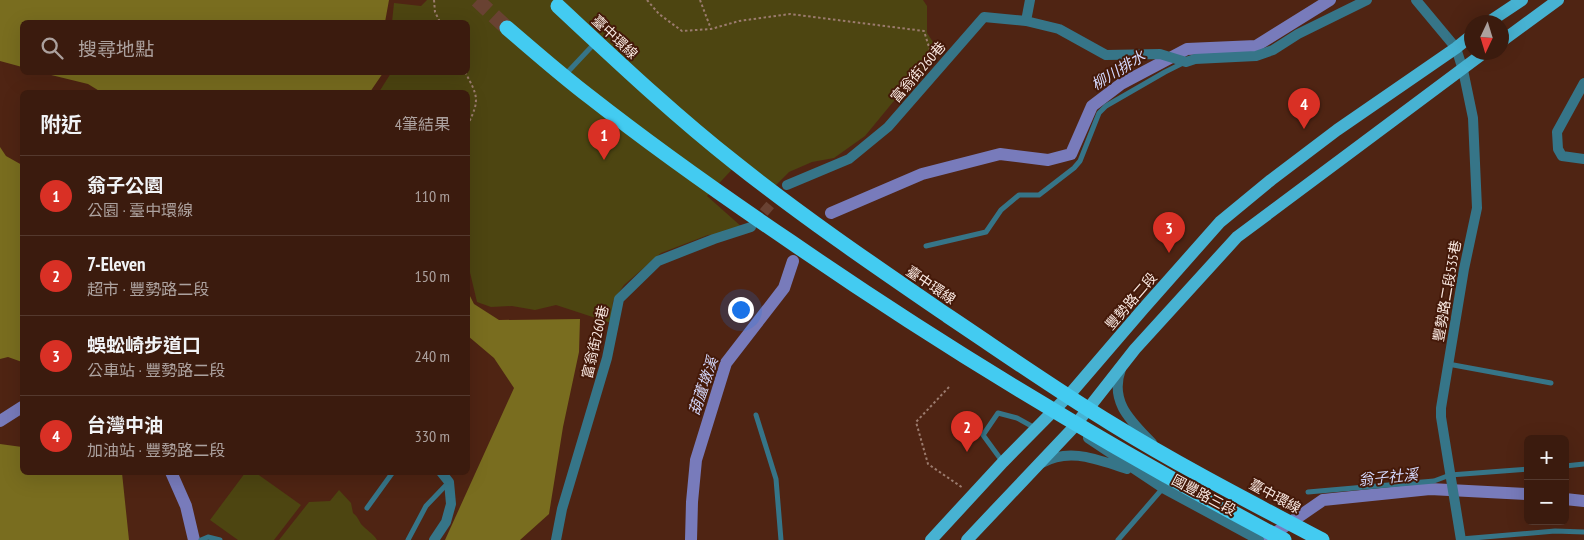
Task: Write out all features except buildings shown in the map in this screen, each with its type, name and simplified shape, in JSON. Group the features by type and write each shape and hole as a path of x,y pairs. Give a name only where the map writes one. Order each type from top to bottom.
{"highway":[{"name":"臺中環線","path":"558,6 637,79 732,161 833,237 1024,368 1113,425 1204,478 1322,540"},
{"path":"507,28 564,76 665,154 868,295 1024,393 1198,494 1284,540"}],"main road":[{"path":"1500,15 1522,0"},
{"path":"1509,36 1558,0"},
{"name":"豐勢路二段","path":"931,540 1035,428 1070,394 1220,222 1337,130 1464,42"},
{"path":"967,540 1074,428 1135,349 1237,237 1475,60"}],"street":[{"path":"1030,0 1026,21 1058,29 1106,54 1160,54 1185,62 1195,59 1256,56 1274,50 1298,34 1367,0"},
{"path":"1416,0 1456,48"},
{"name":"富翁街260巷","path":"787,185 849,159 888,128 984,17 1026,21"},
{"name":"豐勢路二段535巷","path":"1456,48 1463,70 1473,118 1477,208 1464,270 1441,418 1461,540"},
{"path":"1584,84 1556,132 1558,149 1562,156 1584,159"},
{"name":"富翁街260巷","path":"556,540 562,510 607,358 619,299 658,260 751,227"},
{"name":"國豐路三段","path":"1123,364 1118,383 1118,396 1121,406 1130,420 1158,449"},
{"name":"國豐路三段","path":"1070,394 1158,449 1328,540"},
{"name":"國豐路三段","path":"1049,415 1074,428 1163,488 1255,538"},
{"name":"國豐路三段","path":"1033,469 1052,458 1073,454 1137,472"},
{"path":"434,540 446,522 451,504 449,482 443,475"}],"lane":[{"path":"564,76 596,41"},
{"path":"926,246 986,232 1002,210 1020,196 1039,195 1074,168 1080,161 1099,113 1106,106 1185,62"},
{"path":"1448,364 1551,383"},
{"path":"1003,462 983,435 998,413 1017,418 1035,428"},
{"path":"756,415 776,478 781,540"},
{"path":"1569,466 1584,464"},
{"path":"1308,492 1451,480 1524,470"},
{"path":"367,508 391,475"},
{"path":"408,540 426,506 449,482"},
{"path":"1118,540 1163,488"},
{"path":"1461,540 1556,531 1584,532"},
{"path":"201,540 208,537 220,540"}],"path":[{"path":"434,0 435,12 439,20"},
{"path":"647,0 659,14 682,31 711,29 739,22 790,14 924,31 936,72"},
{"path":"700,0 711,29"},
{"path":"467,75 475,90 476,107 470,120"},
{"path":"949,387 916,422 928,464 973,495"}],"shaded area":[{"path":"0,0 389,0 385,20 20,20 20,66 0,61"},
{"path":"427,0 923,0 927,6 927,33 941,54 893,102 865,136 834,158 812,162 789,172 774,187 742,159 707,196 743,228 731,233 708,235 661,253 624,285 613,301 611,323 556,305 535,310 512,306 491,307 477,302 470,272 470,90 380,90 390,75 470,75 470,20 392,20 394,3 421,6"},
{"path":"51,75 382,75 371,90 98,90 88,84"},
{"path":"0,147 6,156 20,164 20,361 8,357 0,359"},
{"path":"470,296 474,304 499,320 580,319 579,352 563,427 549,514 520,540 445,540 514,388 494,358 470,338"},
{"path":"0,444 20,447 20,475 122,475 129,540 0,540"},
{"path":"244,475 259,475 301,505 274,540 238,540 210,520"},
{"path":"339,490 351,503 353,513 361,524 377,540 279,540 309,502 330,501"}],"waterway":[{"name":"柳川排水","path":"831,213 922,174 1000,154 1048,160 1071,154 1092,106 1121,84 1187,49 1256,46 1330,0"},
{"name":"葫蘆墩溪","path":"691,540 696,460 726,363 784,288 793,261"},
{"name":"翁子社溪","path":"0,421 20,408"},
{"name":"翁子社溪","path":"172,475 186,506 194,540"},
{"name":"翁子社溪","path":"1265,540 1323,500 1430,489 1524,494"},
{"name":"翁子社溪","path":"1569,499 1584,501"}],"tunnel":[{"path":"477,0 507,28"},
{"path":"754,224 782,191"}],"place":[{"name":"台灣中油","path":"1304,129"},
{"name":"翁子公園","path":"604,160"},
{"name":"蜈蚣崎步道口","path":"1169,253"},
{"name":"7-Eleven","path":"967,452"}]}
